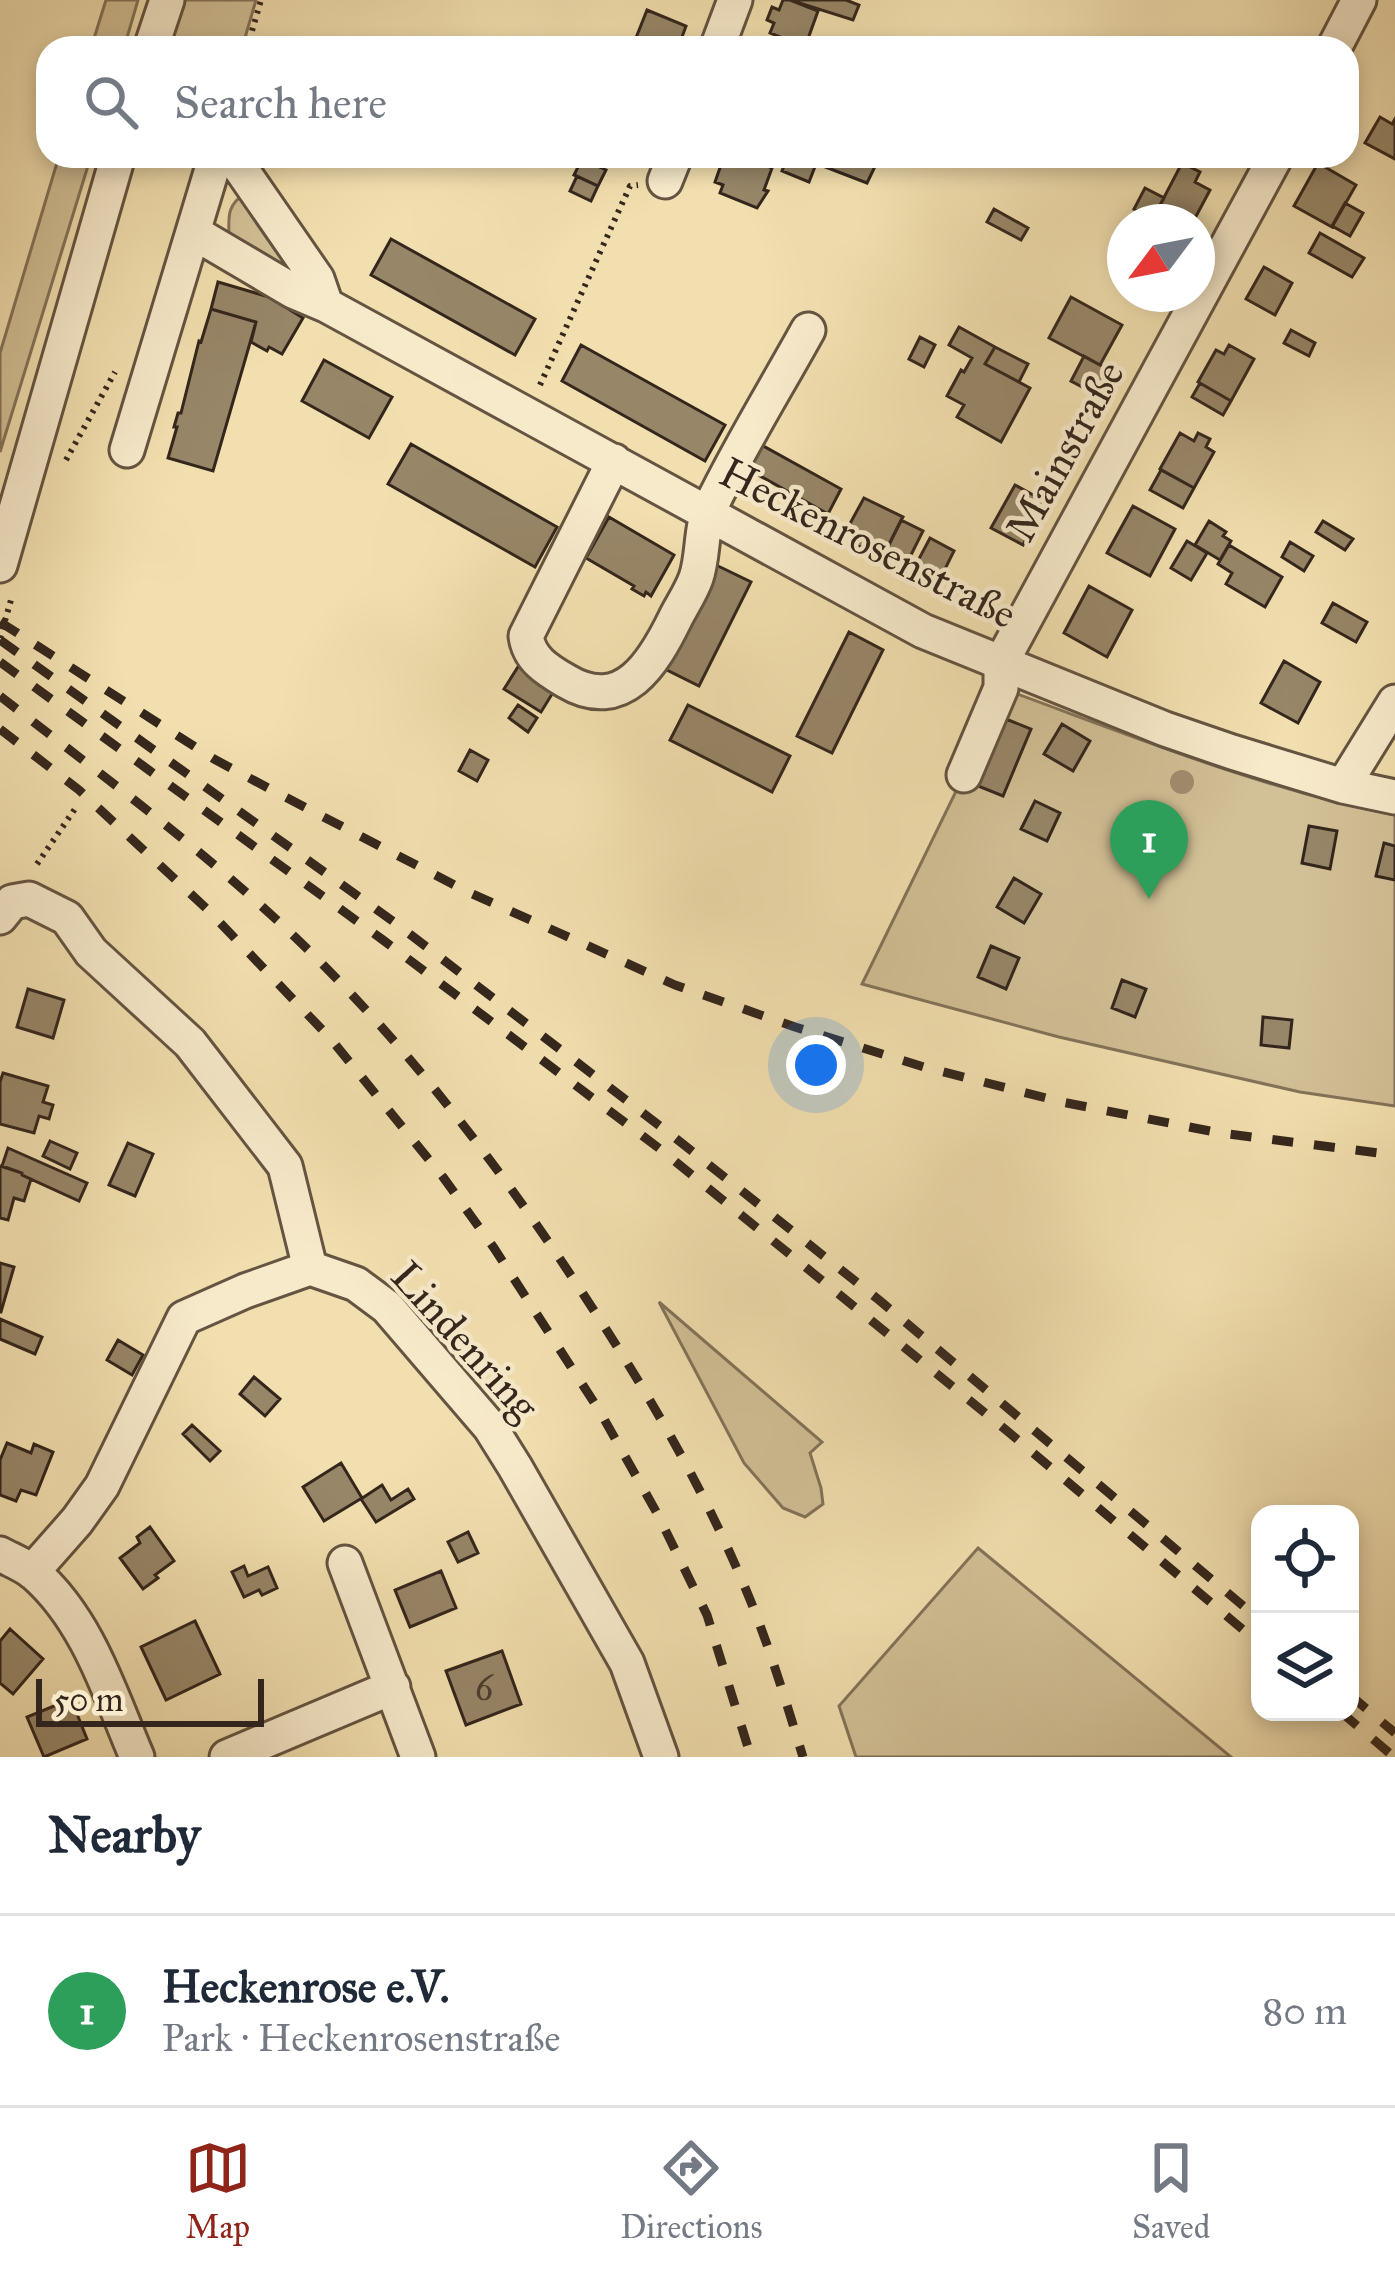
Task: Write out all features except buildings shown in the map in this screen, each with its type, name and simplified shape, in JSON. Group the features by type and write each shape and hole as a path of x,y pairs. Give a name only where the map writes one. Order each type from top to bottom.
{"street":[{"path":"155,36 167,0"},
{"path":"722,36 735,0"},
{"path":"1340,36 1359,0"},
{"path":"0,565 115,168"},
{"path":"127,450 212,168"},
{"path":"240,168 317,278 326,305"},
{"name":"Mainstraße","path":"964,775 1001,688 1000,663 1269,168"},
{"name":"Heckenrosenstraße","path":"193,232 293,291 923,631 1187,736 1342,787 1395,797"},
{"path":"614,461 526,636 532,656 572,685 590,690 611,690 637,678 662,648 696,577 708,512 808,330"},
{"path":"1342,787 1395,702"},
{"path":"0,917 13,902 29,899 67,918 91,952 190,1043 285,1166 310,1268 184,1318 102,1486 32,1571"},
{"name":"Lindenring","path":"310,1268 356,1284 387,1307 490,1426 627,1663 661,1757"},
{"path":"0,1554 32,1571 72,1616 137,1757"},
{"path":"345,1563 418,1757"},
{"path":"226,1757 393,1687"}],"path":[{"path":"250,36 261,0"},
{"path":"526,414 630,186 670,168"},
{"path":"66,460 124,356"},
{"path":"0,638 11,599"},
{"path":"37,864 77,806"}],"shaded area":[{"path":"106,0 138,0 128,36 95,36"},
{"path":"181,0 256,0 246,36 168,36"},
{"path":"55,168 87,168 0,452 0,353"},
{"path":"247,192 305,282 229,236 230,210"},
{"path":"1001,688 1245,776 1395,815 1395,1106 1300,1092 1059,1037 862,984"},
{"path":"659,1302 822,1442 810,1453 823,1504 805,1517 783,1508 744,1463"},
{"path":"978,1548 1231,1757 856,1757 839,1706"}],"railway":[{"path":"0,622 214,759 466,891 675,985 924,1067 1062,1102 1220,1133 1395,1155"},
{"path":"0,640 394,922 669,1133 879,1300 1252,1613"},
{"path":"0,662 383,940 660,1149 1251,1636"},
{"path":"0,696 188,843 296,938 378,1023 490,1160 614,1341 698,1487 751,1602 803,1757"},
{"path":"0,729 79,790 207,909 330,1038 443,1177 599,1410 658,1515 707,1615 751,1757"},
{"path":"1359,1703 1395,1733"},
{"path":"1352,1721 1394,1757"}],"place":[{"name":"Heckenrose e.V.","path":"1149,899"}]}
